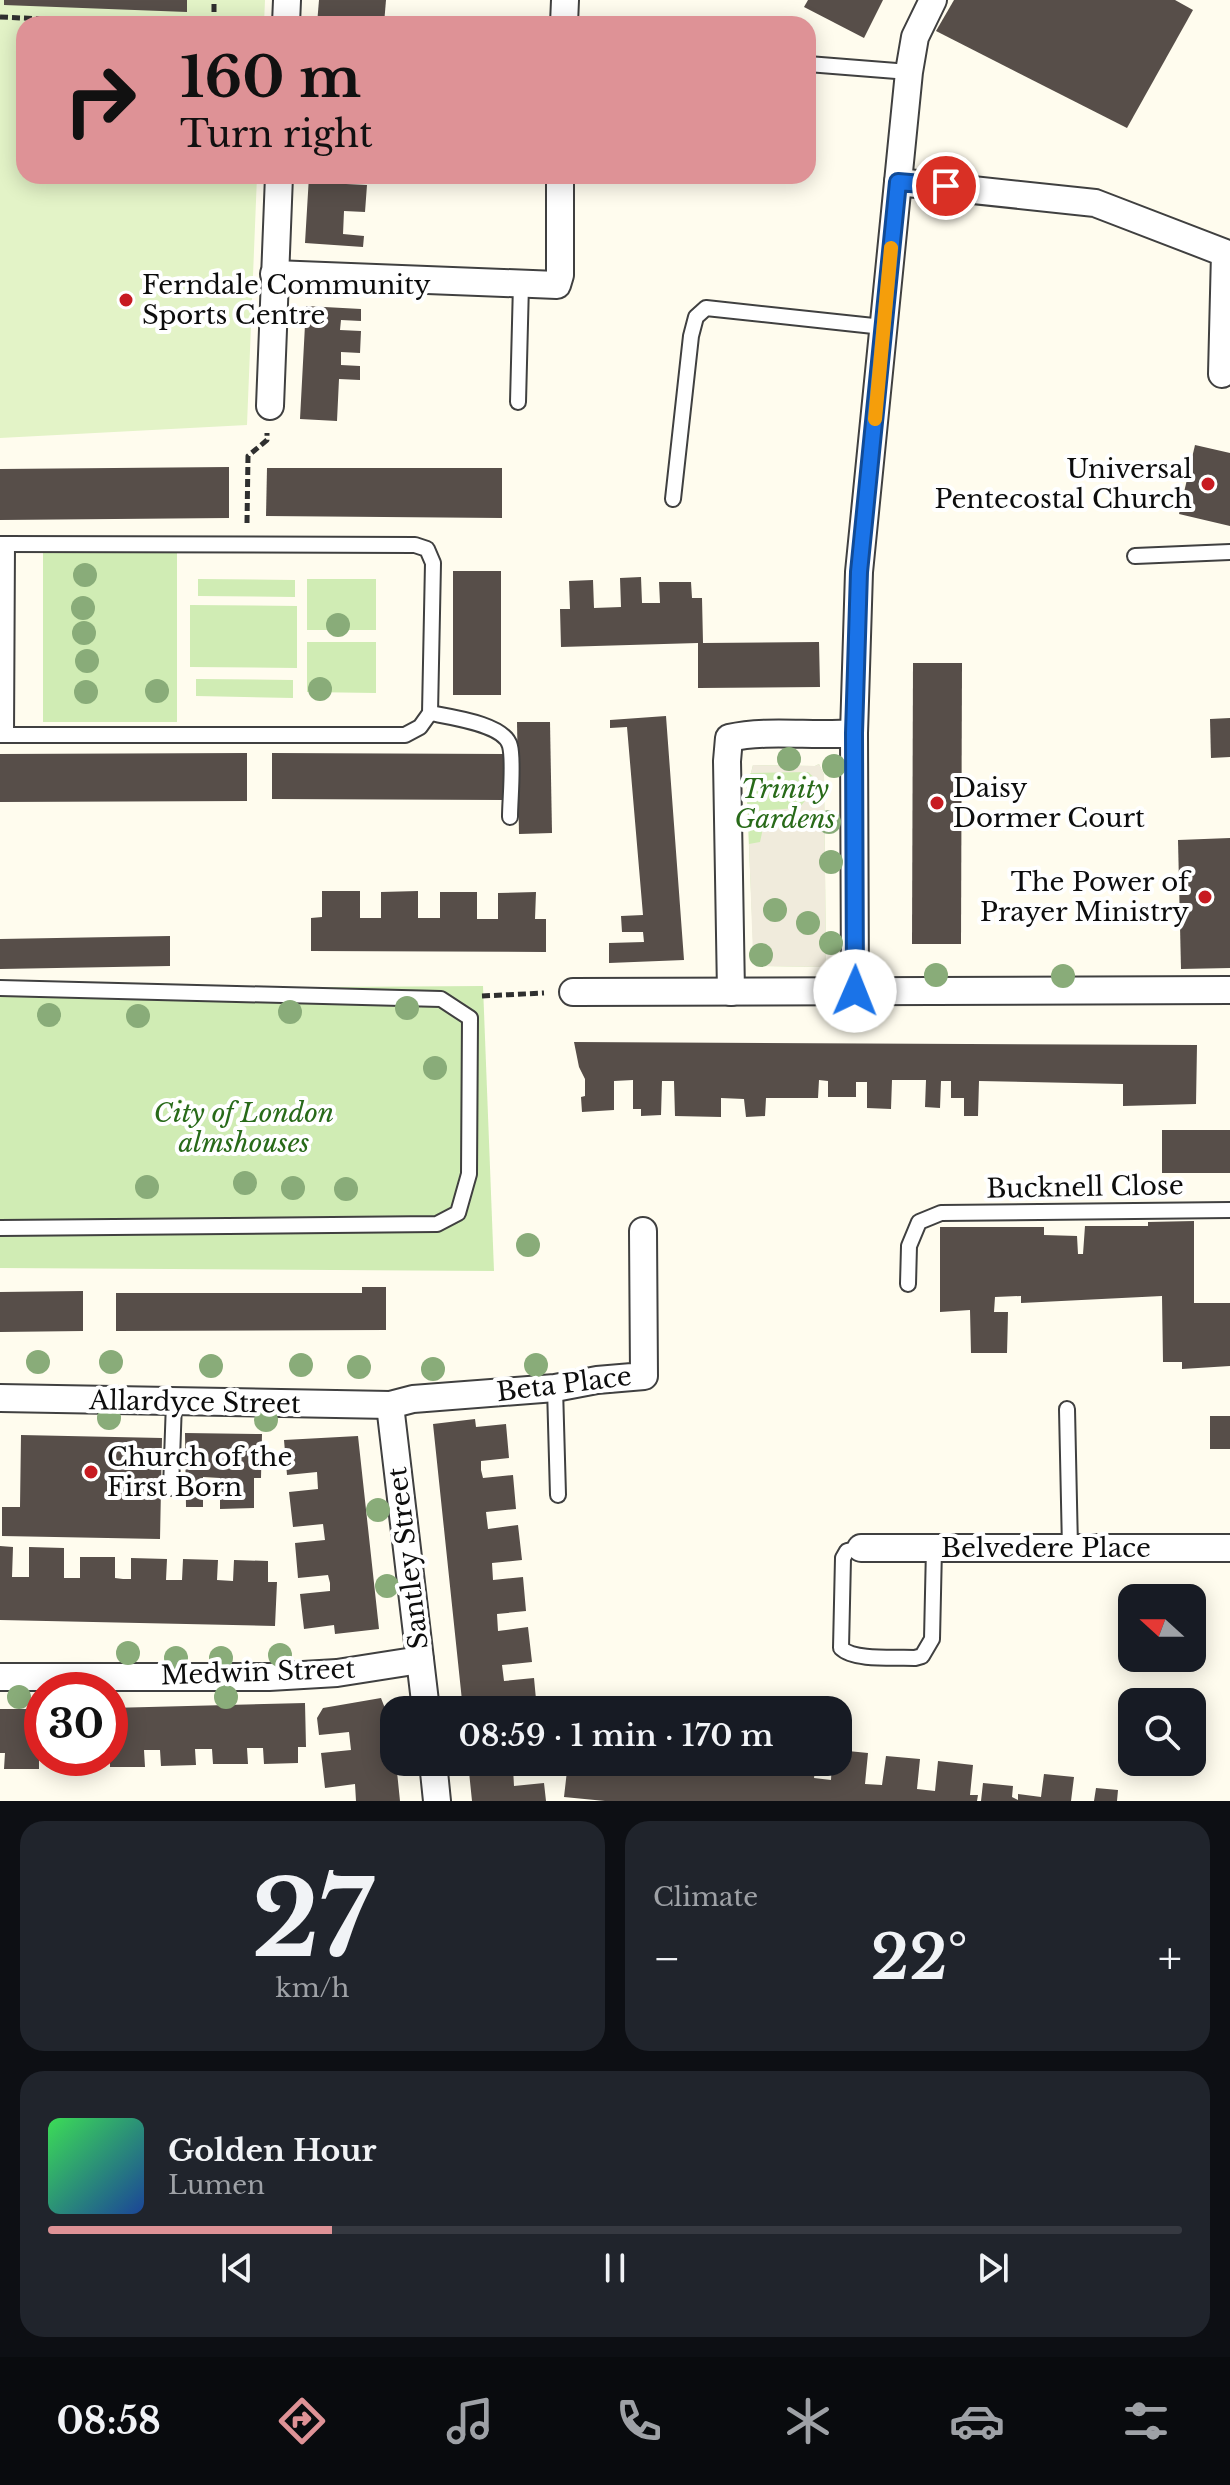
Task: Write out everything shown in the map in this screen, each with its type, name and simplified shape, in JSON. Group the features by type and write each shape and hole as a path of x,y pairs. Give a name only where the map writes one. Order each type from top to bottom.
{"street":[{"path":"855,991 854,733 859,572 909,72 915,37 933,0"},
{"path":"898,182 1095,203 1225,253 1222,374"},
{"path":"268,414 279,184"},
{"path":"274,274 557,285 560,275 560,184"},
{"path":"731,992 729,738 748,734 854,733"},
{"path":"573,992 1230,990"},
{"name":"Beta Place","path":"390,1405 413,1399 555,1388 644,1376 643,1231"},
{"name":"Allardyce Street","path":"0,1398 390,1405"},
{"name":"Santley Street","path":"390,1405 424,1696"},
{"name":"Belvedere Place","path":"861,1548 1230,1548"},
{"name":"Medwin Street","path":"0,1677 269,1677 337,1673 420,1660"},
{"path":"434,1776 437,1801"}],"lane":[{"path":"816,65 909,72"},
{"path":"518,402 521,284"},
{"path":"673,499 691,336 696,317 706,308 883,327"},
{"path":"4,544 415,545 427,549 433,563 430,713 420,727 405,735 3,734 4,544"},
{"path":"1135,556 1230,552"},
{"path":"430,713 472,722 503,734 510,744 510,817"},
{"path":"0,988 441,999 470,1018 469,1174 458,1213 437,1224 0,1228"},
{"name":"Bucknell Close","path":"908,1284 909,1246 919,1222 941,1213 1230,1210"},
{"path":"555,1388 558,1495"},
{"path":"171,1488 174,1402"},
{"path":"1067,1409 1070,1548"},
{"path":"861,1548 847,1551 843,1558 841,1648 847,1654 861,1656 915,1658 922,1656 932,1639 934,1548"}],"path":[{"path":"246,544 248,456 267,440 268,414"},
{"path":"441,999 573,992"}],"green space":[{"name":"Ferndale Community Sports Centre","path":"0,0 265,0 264,16 16,16 16,184 257,184 247,425 0,438"},
{"path":"43,552 177,552 177,722 43,722"},
{"path":"198,579 295,580 295,597 198,596"},
{"path":"307,579 376,579 376,630 307,630"},
{"path":"190,605 297,606 297,668 190,667"},
{"path":"307,642 376,642 376,693 307,692"},
{"path":"196,679 293,680 293,698 196,696"},
{"name":"Trinity Gardens","path":"819,764 824,775 826,967 762,966 753,940 746,777 753,765"},
{"name":"City of London almshouses","path":"483,986 494,1271 0,1268 0,989"}],"shaded area":[{"name":"Trinity Gardens","path":"819,764 824,775 826,967 762,966 753,956 749,844 760,842 767,810 799,808 820,783 808,772 751,773 753,765"}],"building":[{"path":"4,0 187,0 187,12 4,5"},
{"path":"319,0 386,0 385,16 318,16"},
{"path":"808,0 883,0 864,38 804,7"},
{"path":"954,0 1175,0 1193,10 1127,128 936,31"},
{"path":"309,184 367,185 365,212 344,211 343,234 364,236 363,247 305,243"},
{"path":"306,306 361,309 361,321 341,320 340,330 361,331 360,353 341,352 341,365 360,366 360,380 339,379 337,421 300,419"},
{"name":"Universal Pentecostal Church","path":"1195,445 1230,453 1230,526 1179,514"},
{"path":"229,467 229,518 0,520 0,469"},
{"path":"267,468 502,468 502,518 266,516"},
{"path":"453,571 501,571 501,695 453,695"},
{"path":"641,577 642,603 660,603 659,582 691,582 692,598 702,598 703,643 819,642 820,687 698,688 698,643 561,647 560,609 570,609 569,581 593,580 594,608 621,607 620,578"},
{"name":"Daisy Dormer Court","path":"913,663 962,663 961,944 912,944"},
{"path":"666,716 684,960 609,963 609,943 644,942 643,932 622,932 621,916 643,915 627,727 610,728 610,720"},
{"path":"1230,718 1230,757 1211,758 1210,719"},
{"path":"517,722 550,722 552,833 519,834"},
{"path":"247,753 247,801 0,802 0,754"},
{"path":"272,753 503,754 503,800 272,799"},
{"path":"1230,838 1230,968 1181,969 1178,840"},
{"path":"322,891 360,891 360,918 381,918 381,892 418,891 418,918 440,918 440,892 477,892 477,919 498,919 498,893 536,892 535,919 546,919 546,952 311,951 311,918 322,917"},
{"path":"170,936 170,966 0,969 0,939"},
{"path":"574,1042 1197,1045 1196,1104 1123,1106 1123,1084 979,1081 978,1116 964,1116 964,1098 951,1098 951,1081 941,1081 940,1108 925,1107 926,1080 892,1080 891,1109 867,1108 867,1082 856,1082 856,1097 828,1097 828,1081 819,1080 818,1098 766,1098 765,1116 746,1117 744,1099 721,1098 721,1117 675,1116 674,1081 662,1081 661,1115 641,1116 641,1109 633,1109 633,1080 614,1081 614,1110 582,1112 585,1079"},
{"path":"1162,1130 1230,1130 1230,1173 1162,1173"},
{"path":"1194,1221 1194,1303 1230,1303 1230,1366 1182,1369 1182,1362 1163,1362 1162,1296 1021,1303 1021,1296 995,1297 994,1312 1008,1312 1007,1353 971,1353 970,1310 940,1312 940,1227 1044,1227 1044,1235 1077,1236 1078,1254 1083,1254 1085,1226 1148,1226 1148,1222"},
{"path":"362,1287 386,1287 386,1330 116,1331 116,1293 362,1293"},
{"path":"83,1291 83,1331 0,1332 0,1292"},
{"path":"1210,1416 1230,1416 1230,1449 1210,1449"},
{"path":"475,1419 476,1427 506,1424 509,1458 481,1461 481,1470 483,1478 513,1475 516,1509 486,1512 488,1529 518,1525 522,1560 492,1563 493,1580 523,1577 526,1611 497,1614 498,1631 528,1627 532,1662 502,1665 504,1681 534,1678 536,1696 462,1696 433,1424"},
{"path":"185,1433 262,1434 261,1478 254,1478 254,1508 220,1509 220,1478 203,1477 203,1507 186,1507"},
{"name":"Church of the First Born","path":"21,1435 162,1438 160,1539 2,1536 2,1507 20,1507"},
{"path":"358,1436 379,1629 335,1634 334,1625 304,1629 300,1594 330,1591 330,1583 328,1575 298,1578 295,1543 325,1540 323,1524 293,1527 289,1492 318,1489 317,1472 287,1475 284,1440"},
{"path":"0,1546 13,1547 12,1577 29,1577 29,1547 64,1548 64,1578 80,1578 80,1557 115,1557 115,1578 123,1579 131,1579 131,1558 167,1559 166,1580 182,1580 183,1559 218,1560 217,1580 233,1581 234,1560 268,1561 268,1582 277,1582 275,1626 0,1620"},
{"path":"380,1698 380,1776 397,1776 400,1801 356,1801 355,1784 325,1788 321,1753 351,1750 349,1732 319,1735 317,1718 323,1708"},
{"path":"305,1703 306,1747 298,1747 298,1763 264,1764 263,1748 247,1748 248,1764 213,1764 212,1749 195,1749 196,1765 161,1766 160,1750 144,1750 145,1767 128,1767 128,1708"},
{"path":"0,1709 24,1709 24,1769 4,1769 5,1753 0,1753"},
{"path":"852,1751 868,1753 865,1784 882,1785 886,1756 920,1759 917,1789 935,1791 938,1761 973,1765 970,1795 978,1795 977,1801 605,1801 564,1797 566,1776 814,1776 831,1780 831,1776 852,1776"},
{"path":"1044,1774 1074,1777 1071,1801 981,1801 983,1783 1013,1786 1012,1797 1018,1800 1018,1794 1041,1797"},
{"path":"469,1776 513,1776 514,1786 544,1783 546,1801 472,1801"},
{"path":"1096,1788 1118,1790 1117,1801 1094,1801"}],"slow traffic":[{"path":"875,419 891,248"}],"place":[{"name":"Ferndale Community Sports Centre","path":"126,300"},
{"name":"Universal Pentecostal Church","path":"1208,484"},
{"name":"Daisy Dormer Court","path":"937,803"},
{"name":"The Power of Prayer Ministry","path":"1205,897"},
{"name":"Church of the First Born","path":"91,1472"}],"route":[{"path":"855,991 854,733 859,572 898,182 946,186"}]}
